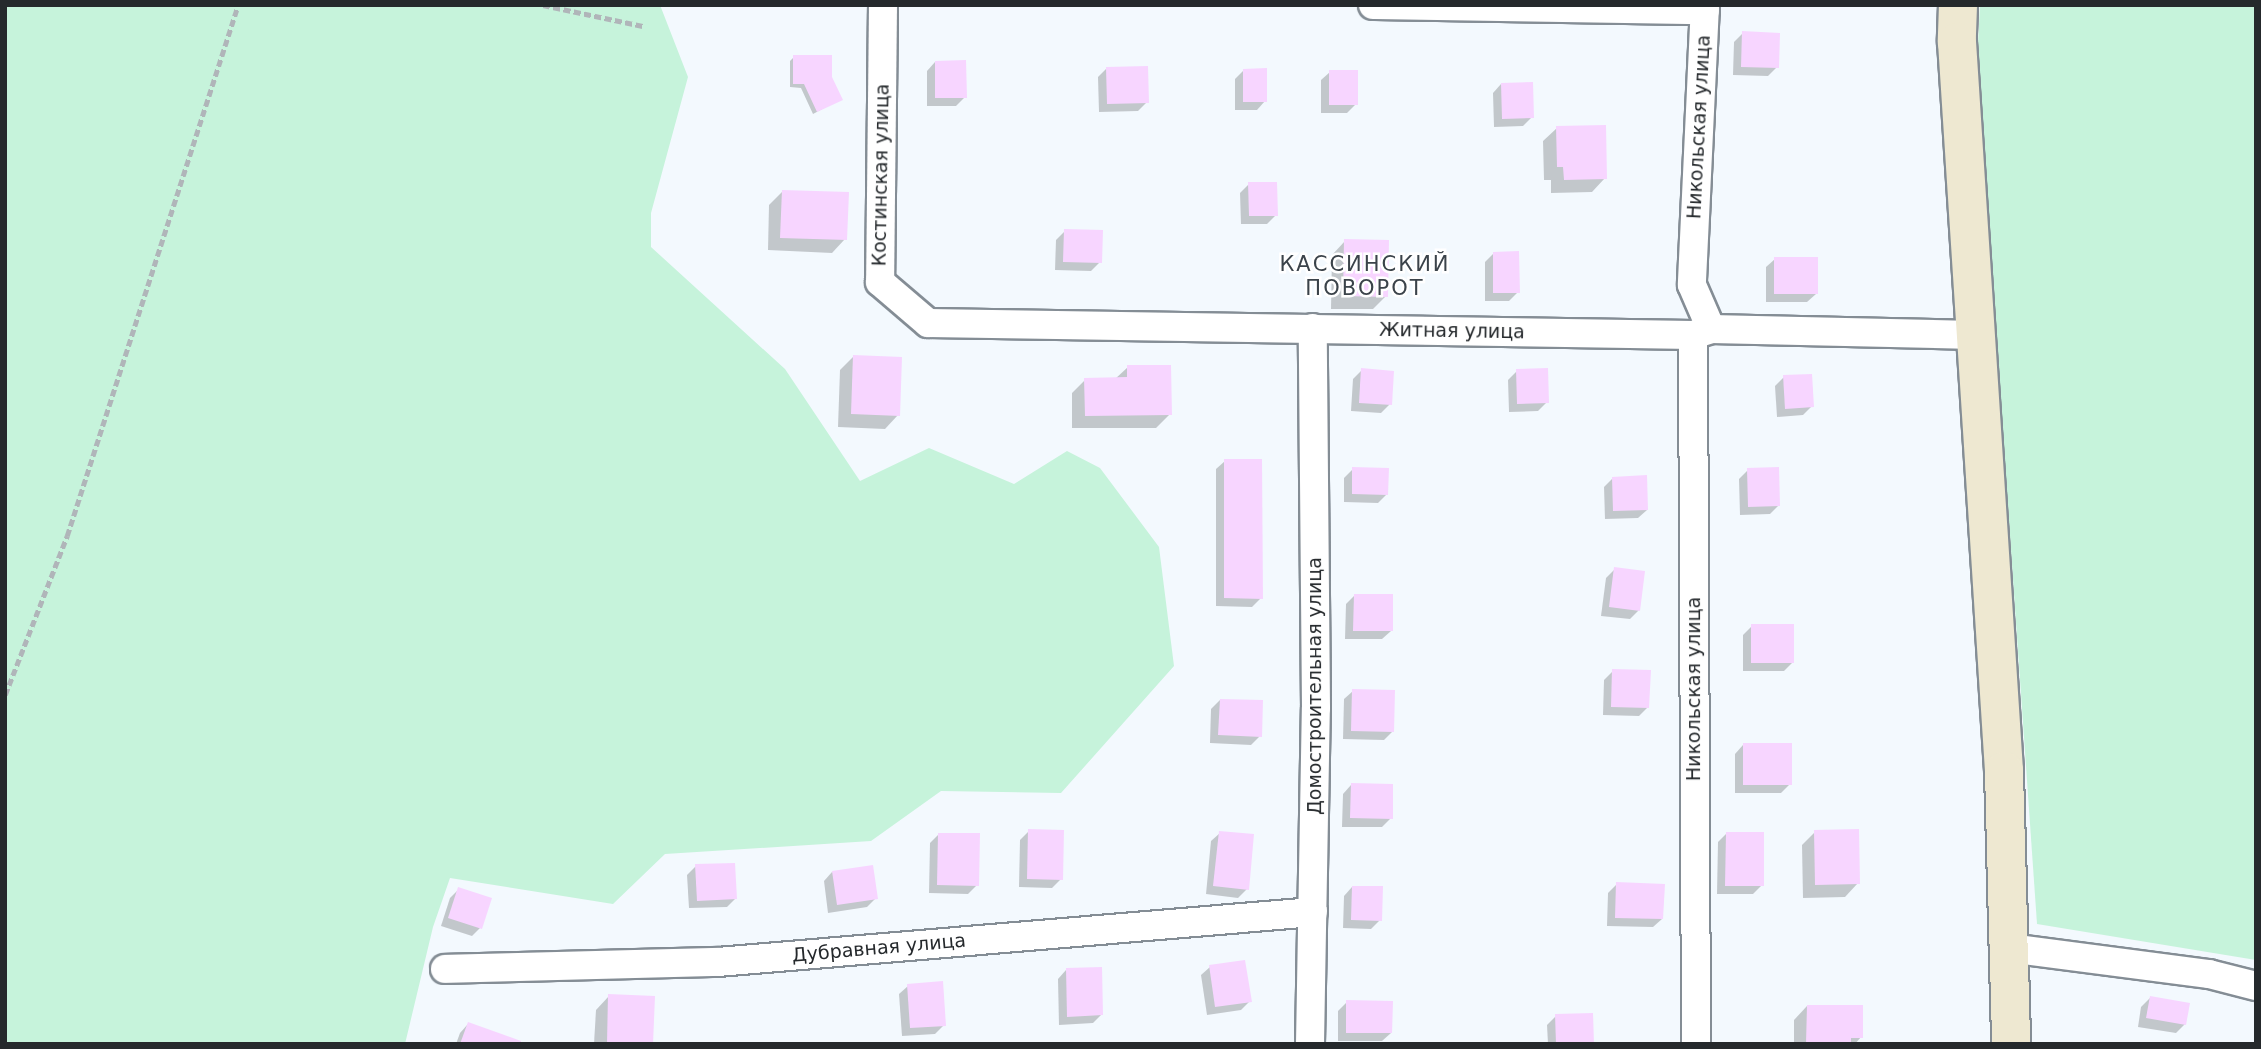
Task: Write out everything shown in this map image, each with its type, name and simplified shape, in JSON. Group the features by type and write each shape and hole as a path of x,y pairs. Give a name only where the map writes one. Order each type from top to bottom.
{"street":[{"name":"Костинская улица","path":"883,5 880,282 928,323"},
{"path":"1373,5 1705,7"},
{"path":"1958,5 1957,42 2004,771 2011,1044"},
{"name":"Никольская улица","path":"1696,1044 1702,332 1692,285 1705,7"},
{"name":"Житная улица","path":"928,323 1975,335"},
{"name":"Домостроительная улица","path":"1310,1044 1316,708 1313,328"},
{"name":"Дубравная улица","path":"445,969 718,962 1313,912"},
{"path":"2009,948 2209,974 2256,986"}],"path":[{"path":"5,695 67,536 237,5"},
{"path":"543,5 643,26"}],"green space":[{"path":"5,5 660,5 688,77 651,213 651,247 785,369 860,481 929,448 1014,484 1067,451 1100,468 1159,547 1174,666 1061,793 941,791 871,841 665,854 613,904 450,878 433,927 405,1044 5,1044"},
{"path":"1980,5 2256,5 2256,960 2037,924 1977,62"}],"building":[{"path":"1742,31 1780,33 1779,68 1741,67"},
{"path":"793,55 832,55 832,77 843,100 817,112 804,84 793,84"},
{"path":"966,60 967,98 935,98 935,61"},
{"path":"1148,66 1149,103 1107,104 1106,67"},
{"path":"1267,68 1267,102 1243,102 1243,69"},
{"path":"1329,70 1358,70 1358,105 1329,105"},
{"path":"1533,82 1534,118 1502,119 1501,83"},
{"path":"1606,125 1607,179 1564,180 1563,167 1557,167 1556,126"},
{"path":"1248,182 1277,182 1278,216 1249,216"},
{"path":"782,190 849,192 847,240 780,238"},
{"path":"1064,229 1103,230 1102,263 1063,262"},
{"path":"1344,239 1389,240 1388,297 1343,296"},
{"path":"1519,251 1520,293 1493,293 1493,252"},
{"path":"1774,257 1818,257 1818,294 1774,294"},
{"path":"853,355 902,357 900,416 851,414"},
{"path":"1127,365 1171,365 1172,415 1085,416 1084,378 1127,377"},
{"path":"1361,368 1394,371 1392,405 1359,403"},
{"path":"1548,368 1549,403 1517,404 1516,369"},
{"path":"1812,374 1814,407 1785,409 1783,375"},
{"path":"1224,459 1262,459 1263,599 1224,598"},
{"path":"1352,467 1389,468 1388,495 1352,494"},
{"path":"1779,467 1780,506 1748,507 1747,468"},
{"path":"1647,475 1648,510 1613,511 1612,477"},
{"path":"1614,567 1645,571 1640,611 1609,607"},
{"path":"1354,594 1393,594 1393,631 1353,631"},
{"path":"1751,624 1794,624 1794,663 1751,663"},
{"path":"1612,669 1651,670 1649,708 1611,707"},
{"path":"1352,689 1395,690 1394,732 1351,731"},
{"path":"1220,699 1263,700 1262,737 1218,735"},
{"path":"1743,743 1792,743 1792,785 1743,785"},
{"path":"1351,783 1393,784 1393,819 1350,818"},
{"path":"1028,829 1064,830 1063,880 1027,879"},
{"path":"1859,829 1860,884 1815,885 1814,830"},
{"path":"1219,831 1254,834 1249,890 1213,886"},
{"path":"1726,832 1764,832 1764,886 1725,886"},
{"path":"938,833 980,833 979,886 937,885"},
{"path":"735,863 737,899 697,901 695,864"},
{"path":"873,865 878,899 837,905 832,871"},
{"path":"1616,882 1665,884 1663,919 1615,918"},
{"path":"1352,886 1383,886 1382,921 1351,920"},
{"path":"458,887 492,898 482,929 448,918"},
{"path":"1245,960 1252,1002 1215,1007 1209,965"},
{"path":"1102,967 1103,1015 1067,1017 1066,968"},
{"path":"943,981 946,1026 910,1028 907,984"},
{"path":"608,994 655,996 653,1044 607,1044"},
{"path":"2150,996 2190,1003 2186,1025 2146,1018"},
{"path":"1346,1000 1393,1001 1392,1033 1346,1033"},
{"path":"1807,1005 1863,1005 1863,1038 1851,1038 1851,1044 1806,1044"},
{"path":"1593,1013 1594,1044 1556,1044 1555,1014"},
{"path":"468,1022 521,1041 521,1044 460,1044"}],"district":[{"name":"КАССИНСКИЙ ПОВОРОТ","path":"1365,276"}]}
